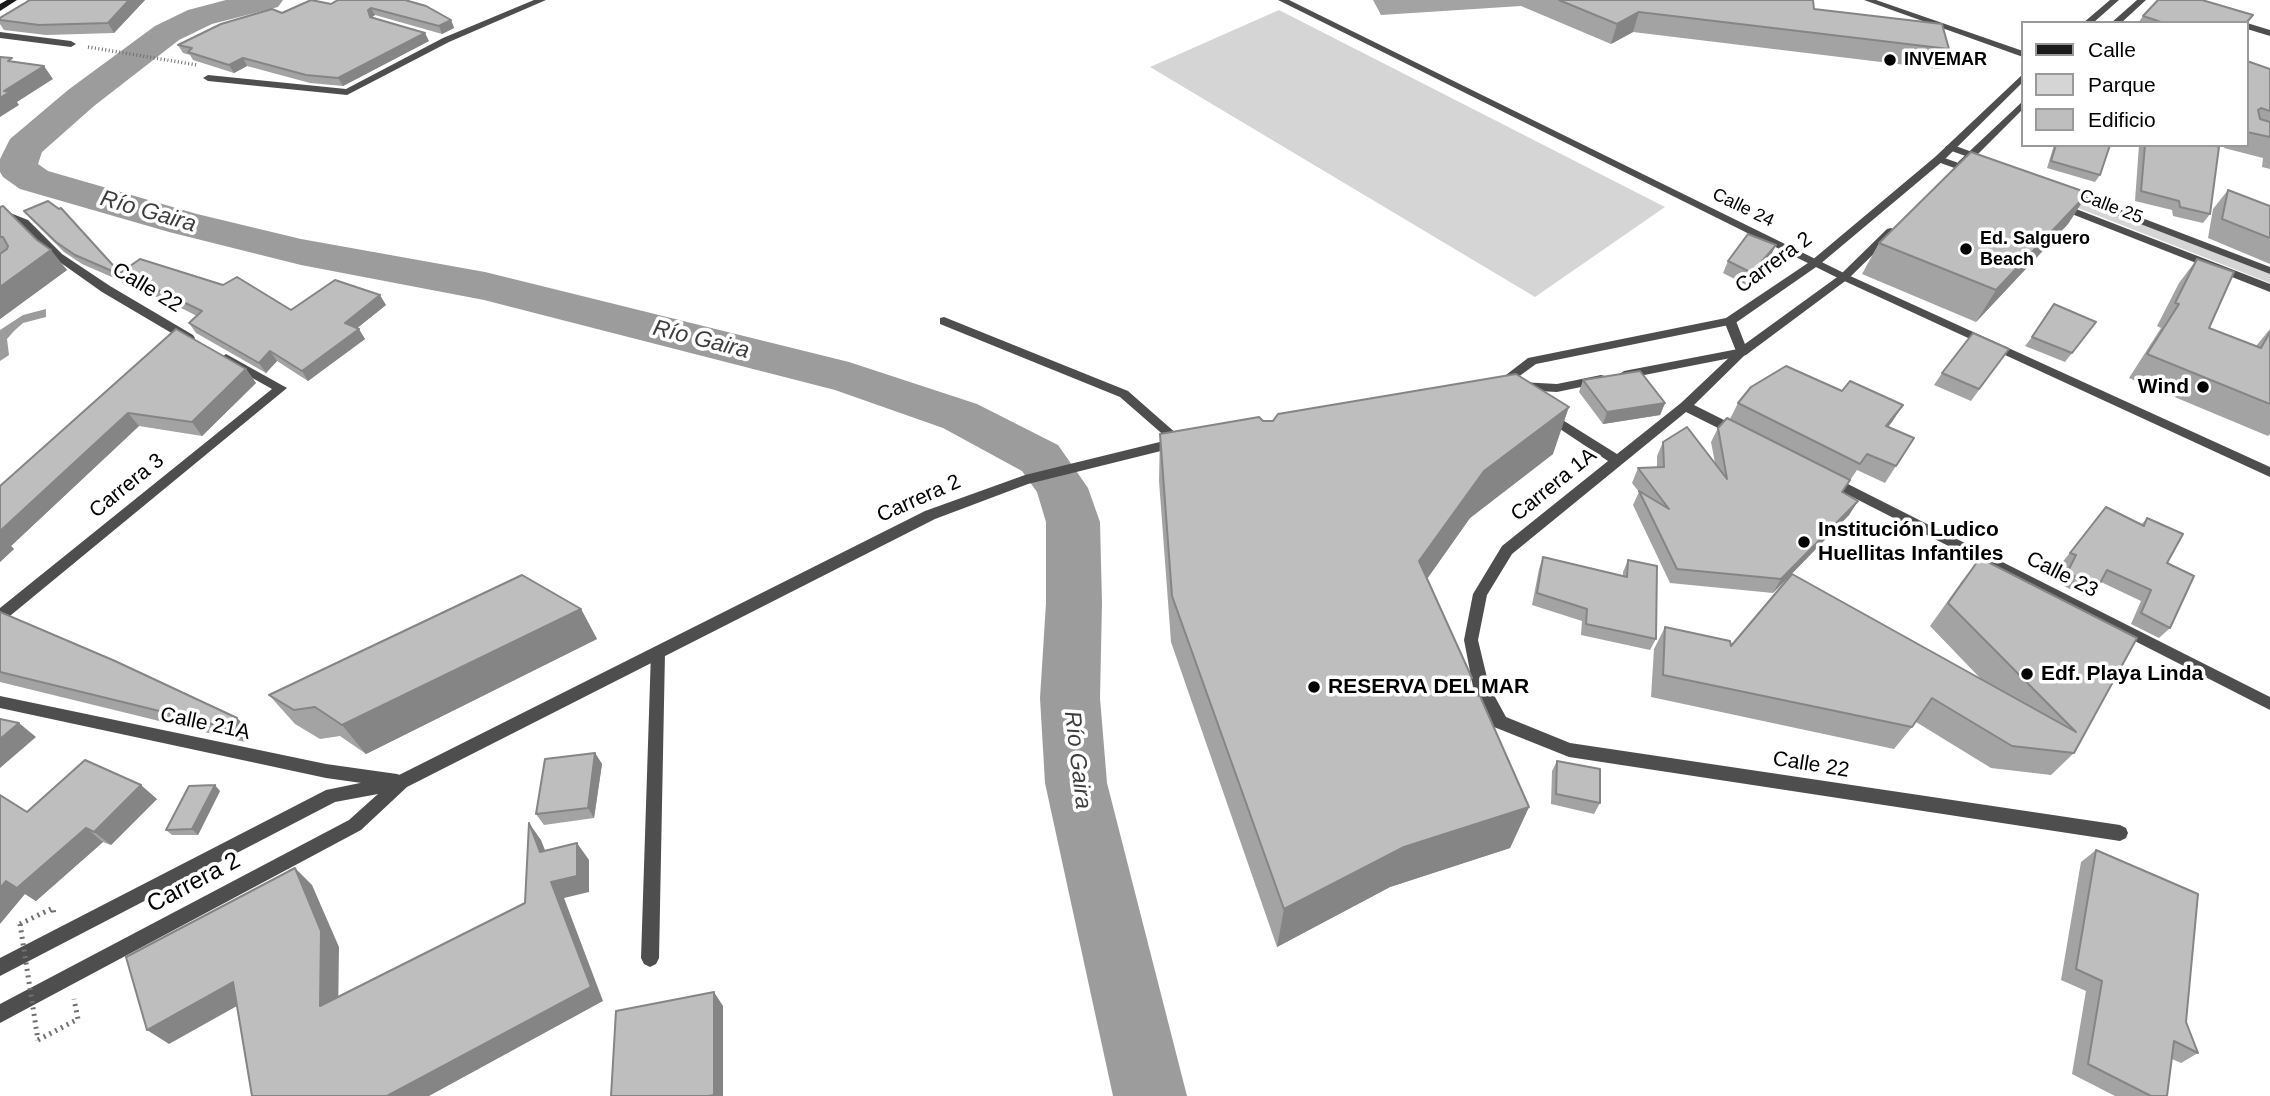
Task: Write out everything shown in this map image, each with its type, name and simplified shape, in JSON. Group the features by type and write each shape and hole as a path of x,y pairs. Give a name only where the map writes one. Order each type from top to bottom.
{"main road":[{"path":"0,8 13,0"}],"street":[{"path":"208,78 347,92 446,40 542,0"},
{"name":"Calle 24","path":"1282,0 1815,263 2270,472"},
{"path":"1868,0 2022,54"},
{"path":"2089,21 2115,0"},
{"path":"2117,21 2142,0"},
{"path":"2249,27 2270,33"},
{"path":"0,35 71,44"},
{"path":"435,37 446,40"},
{"name":"Carrera 2","path":"1492,387 1532,361 1730,321 1815,263 1939,159 2022,78"},
{"path":"1949,176 2022,105"},
{"path":"1950,147 1997,165"},
{"path":"1939,159 1985,177"},
{"name":"Calle 25","path":"2062,190 2270,271"},
{"name":"Calle 25","path":"2050,202 2270,288"},
{"name":"Calle 22","path":"0,212 24,222 58,256 106,289 281,388"},
{"path":"1492,387 1557,388 1742,352 1844,276 1901,222"},
{"name":"Carrera 2","path":"0,1014 355,825 402,782 930,515 1025,480 1139,450 1186,441 1124,394 944,321"},
{"path":"1730,321 1742,352"},
{"name":"Carrera 1A","path":"1494,723 1481,687 1471,640 1480,594 1507,550 1685,406 1742,352"},
{"path":"1492,387 1525,402 1618,461"},
{"name":"Carrera 3","path":"0,616 281,388"},
{"path":"1685,406 1747,438"},
{"name":"Calle 23","path":"1822,476 2270,704"},
{"path":"650,958 658,653"},
{"name":"Calle 21A","path":"0,702 326,771 402,782"},
{"name":"Calle 22","path":"1494,723 1569,750 2120,834"},
{"name":"Carrera 2","path":"0,967 332,795 402,782"}],"path":[{"path":"111,52 166,59"},
{"path":"20,924 38,1040 78,1019 71,977"}],"green space":[{"path":"1279,10 1665,207 1535,297 1150,67"},
{"path":"1987,165 2270,274 2270,283 1981,170"}],"shaded area":[{"path":"46,309 46,317 23,323 14,331 7,339 9,355 0,361 0,330 23,315"}],"building":[{"path":"30,0 129,0 108,23 39,25 0,20"},
{"path":"311,0 331,4 338,0 405,0 426,6 451,20 439,26 371,8 368,10 370,17 425,33 338,78 306,75 243,58 229,65 188,52 192,48 178,45 221,24 272,9 282,13"},
{"path":"1559,0 1813,0 1814,9 1942,24 1949,49 1639,12 1617,24"},
{"path":"2158,0 2202,0 2253,15 2248,21 2158,21 2143,16"},
{"path":"0,57 12,58 8,61 44,66 4,91 10,92 0,98"},
{"path":"2249,62 2270,69 2270,111 2261,108 2258,110 2260,119 2270,122 2270,137 2249,132"},
{"path":"2055,147 2109,147 2100,175 2051,161"},
{"path":"2145,147 2219,147 2210,214 2180,207 2179,201 2141,191"},
{"name":"Ed. Salguero Beach","path":"1971,152 2088,193 1996,290 1879,243"},
{"path":"2228,190 2270,206 2270,238 2222,219"},
{"path":"48,201 61,208 120,273 140,259 223,285 237,277 291,310 335,280 380,295 345,323 359,329 302,371 270,351 259,363 189,323 202,311 158,290 117,275 119,274 75,255 56,242 24,211"},
{"path":"3,206 51,250 0,287 0,254 8,246 3,237 0,237 0,207"},
{"path":"1748,234 1776,245 1752,273 1728,261"},
{"path":"2197,259 2234,272 2209,328 2261,348 2270,332 2270,404 2147,354 2179,304 2175,303"},
{"path":"2054,304 2096,322 2072,353 2032,337"},
{"path":"176,329 246,369 192,422 128,413 0,531 0,486"},
{"path":"1973,333 2009,349 1979,389 1942,373"},
{"path":"1786,366 1842,391 1850,381 1903,405 1886,426 1914,438 1896,466 1867,454 1860,464 1738,403 1751,387"},
{"path":"1640,371 1665,403 1607,412 1583,380"},
{"name":"RESERVA DEL MAR","path":"1516,374 1569,407 1484,471 1419,561 1472,678 1465,686 1467,693 1480,696 1529,807 1404,847 1284,909 1172,596 1160,434 1259,417 1263,421 1273,421 1278,414"},
{"path":"1727,418 1850,480 1842,492 1858,501 1781,579 1677,569 1639,491 1669,509 1638,468 1664,467 1663,442 1687,427 1727,479 1718,428"},
{"path":"2106,507 2144,526 2147,518 2183,534 2167,563 2194,576 2170,628 2141,613 2151,590 2107,570 2098,587 2067,573 2076,555 2070,553"},
{"path":"1543,557 1627,577 1628,560 1657,566 1656,639 1586,624 1587,609 1537,593"},
{"path":"1980,558 2137,638 2074,753 2012,746 1932,698 1912,727 1663,675 1665,627 1730,641 1731,646 1792,574 2076,732 1948,603"},
{"path":"522,575 581,609 342,725 315,707 294,710 269,695"},
{"path":"0,612 115,661 237,718 233,729 0,672"},
{"path":"0,719 19,723 0,739"},
{"path":"595,753 588,808 536,814 545,759"},
{"path":"85,760 141,785 94,832 86,828 17,888 6,881 0,888 0,795 27,812"},
{"path":"1557,761 1600,769 1600,803 1556,794"},
{"path":"215,785 192,829 166,830 189,786"},
{"path":"529,823 540,852 577,843 577,876 551,882 591,987 387,1096 252,1096 233,982 147,1030 126,957 295,868 321,931 320,1006 525,903"},
{"path":"2096,850 2198,894 2186,1022 2198,1053 2174,1041 2167,1096 2151,1096 2088,1064 2102,981 2076,969"},
{"path":"714,992 714,1095 611,1096 616,1011"}],"waterway":[{"name":"Río Gaira","path":"266,0 200,17 167,33 81,98 24,147 17,168 34,180 184,223 301,252 485,286 849,378 960,416 1040,458 1062,488 1073,522 1074,603 1070,698 1076,783 1150,1096"}],"place":[{"name":"INVEMAR","path":"1890,60"},
{"name":"Ed. Salguero Beach","path":"1966,249"},
{"name":"Wind","path":"2203,387"},
{"name":"Institución Ludico Huellitas Infantiles","path":"1804,542"},
{"name":"Edf. Playa Linda","path":"2027,674"},
{"name":"RESERVA DEL MAR","path":"1314,687"}]}
